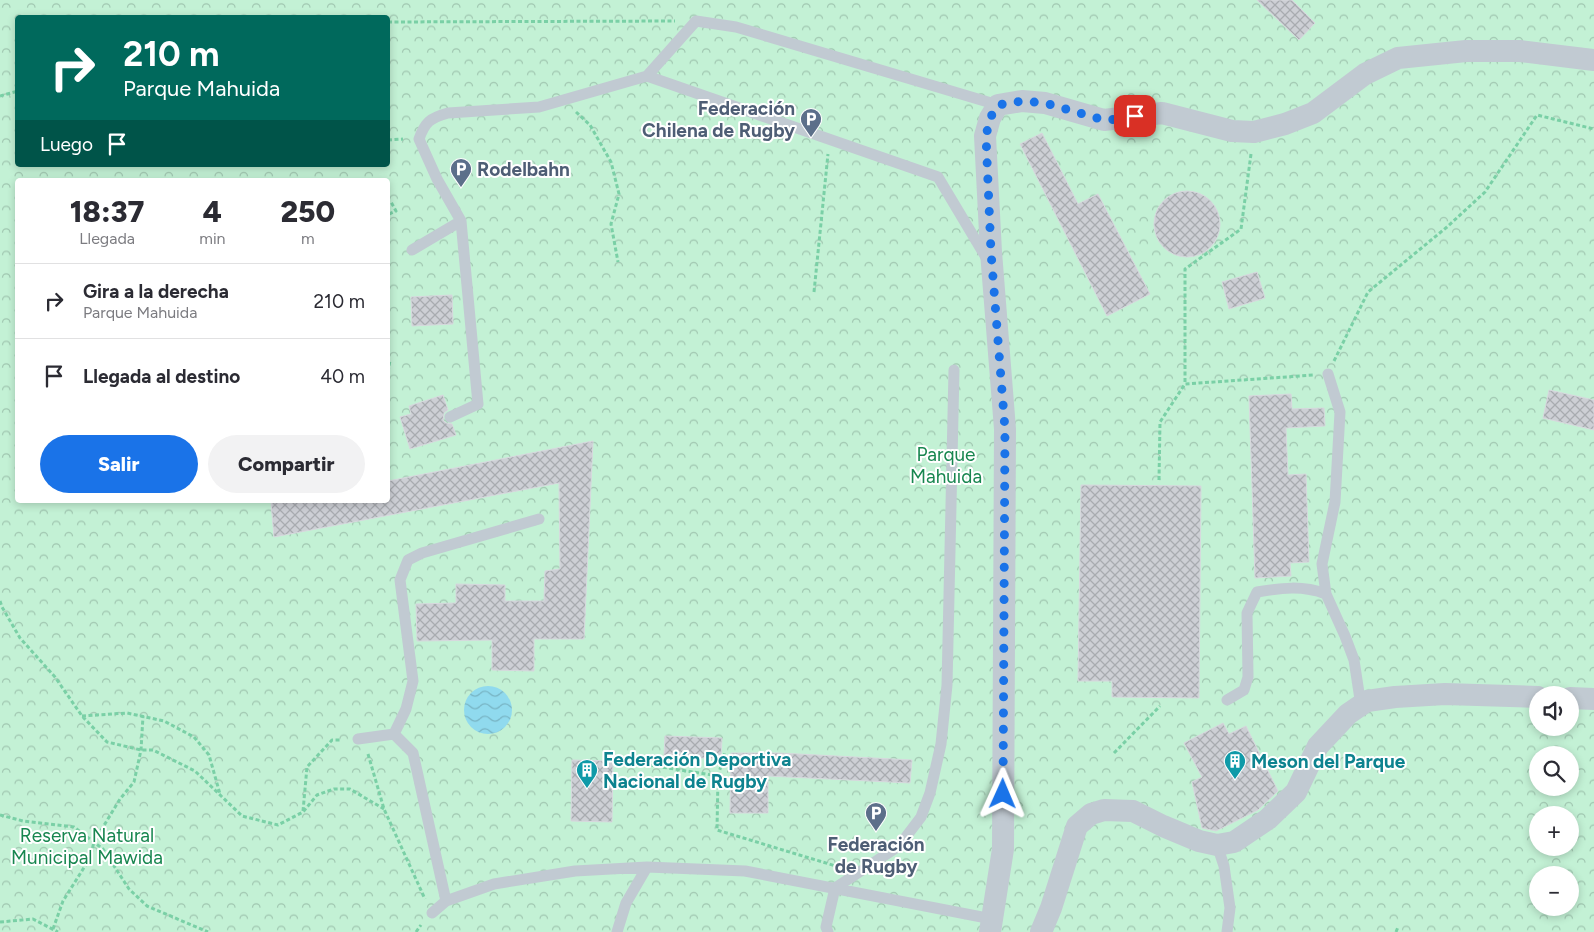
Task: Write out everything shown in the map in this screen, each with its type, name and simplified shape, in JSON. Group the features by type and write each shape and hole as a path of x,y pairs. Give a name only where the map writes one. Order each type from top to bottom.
{"street":[{"path":"991,925 1003,849 1005,429 992,267 986,136 990,118 998,105 1022,101 1045,103 1104,120 1162,113 1232,131 1254,132 1313,114 1365,74 1398,58 1466,51 1520,51 1594,60"},
{"path":"1041,932 1051,908 1076,826 1091,814 1104,810 1133,811 1199,841 1217,844 1234,842 1268,819 1296,792 1318,746 1348,714 1367,701 1445,694 1529,697"},
{"path":"1579,698 1594,699"}],"lane":[{"path":"450,417 478,404 461,221 437,179 419,139 423,127 434,117 448,114 539,107 647,76 696,21 736,27 998,105"},
{"path":"647,76 938,177 992,267"},
{"path":"412,250 461,221"},
{"path":"828,932 826,927 835,888 899,846 921,817 930,793 941,744 947,684 954,370"},
{"path":"1328,374 1340,412 1335,502 1322,564 1326,594 1354,660 1361,706"},
{"path":"394,734 406,709 413,681 400,580 408,560 422,553 539,519"},
{"path":"1227,700 1244,690 1248,677 1247,613 1257,592 1280,588 1311,588 1326,594"},
{"path":"358,739 394,734"},
{"path":"394,734 413,753 446,901"},
{"path":"1217,844 1224,866 1230,908 1227,932"},
{"path":"432,913 446,901 494,884 575,871 647,867 745,871 835,888 991,925"},
{"path":"617,932 626,903 647,867"}],"path":[{"path":"390,22 696,21"},
{"path":"0,96 15,92"},
{"path":"563,100 590,124 611,162 619,194 611,224 618,262"},
{"path":"1185,384 1328,374 1368,292 1447,227 1485,192 1537,115 1594,129"},
{"path":"1160,480 1160,422 1185,384 1185,269 1241,229 1254,132"},
{"path":"814,292 829,139"},
{"path":"390,214 396,211 391,202"},
{"path":"0,601 20,638 55,677 82,716 108,742 141,750 153,750 195,771 242,816 278,825 303,812 318,795 334,789 350,789 384,809"},
{"path":"1114,753 1160,706"},
{"path":"82,716 127,713 164,721 194,737 209,755 220,795"},
{"path":"53,929 63,901 90,858 94,842 120,799 134,782 141,750 143,716"},
{"path":"303,812 306,767 332,740 358,739 368,754 384,809 432,913"},
{"path":"725,752 718,776 717,830 858,872"},
{"path":"618,760 718,776"},
{"path":"0,815 23,821 74,827 103,848 129,889 147,906 208,932"},
{"path":"0,922 33,919 58,932"},
{"path":"1396,932 1398,927"}],"green space":[{"name":"Parque Mahuida","path":"0,0 1594,0 1594,932 0,932"}],"water":[{"path":"483,686 493,686 505,693 512,705 512,715 505,727 493,734 483,734 475,730 468,723 464,715 464,705 468,697 475,690"}],"building":[{"path":"1257,0 1292,0 1315,23 1299,40"},
{"path":"1042,133 1078,204 1098,194 1150,294 1107,316 1020,144"},
{"path":"1187,191 1200,194 1210,201 1217,211 1220,224 1217,237 1210,247 1200,254 1187,257 1174,254 1164,247 1157,237 1154,224 1157,211 1164,201 1174,194"},
{"path":"1257,272 1265,298 1229,309 1222,282"},
{"path":"452,295 453,324 412,326 411,297"},
{"path":"1549,390 1594,400 1594,430 1543,418"},
{"path":"1291,394 1292,409 1324,408 1325,426 1286,428 1288,475 1306,474 1309,562 1290,563 1291,576 1255,578 1249,396"},
{"path":"443,395 448,410 444,413 443,420 446,423 452,424 456,435 410,449 400,417 411,414 409,406"},
{"path":"593,441 584,639 534,639 534,671 492,670 492,640 417,641 416,604 456,603 456,584 505,585 505,601 544,601 545,571 560,569 559,483 274,537 271,503 390,503 390,481"},
{"path":"1081,485 1201,486 1199,698 1112,697 1112,681 1078,681"},
{"name":"Meson del Parque","path":"1223,723 1229,734 1246,726 1278,791 1258,810 1216,831 1202,828 1192,782 1202,777 1184,743"},
{"path":"665,736 722,738 721,759 664,756"},
{"path":"731,753 779,753 912,760 910,783 768,776 768,813 730,813"},
{"name":"Federación Deportiva Nacional de Rugby","path":"572,760 613,761 612,822 571,821"}],"place":[{"name":"Federación Chilena de Rugby","path":"811,138"},
{"name":"Rodelbahn","path":"461,188"},
{"name":"Meson del Parque","path":"1235,780"},
{"name":"Federación Deportiva Nacional de Rugby","path":"587,789"},
{"name":"Federación de Rugby","path":"876,832"}],"route":[{"path":"1003,794 1005,429 991,252 986,136 990,118 998,105 1022,101 1045,103 1104,120 1135,116"}],"park label":[{"name":"Reserva Natural Municipal Mawida","path":"87,846"}]}
